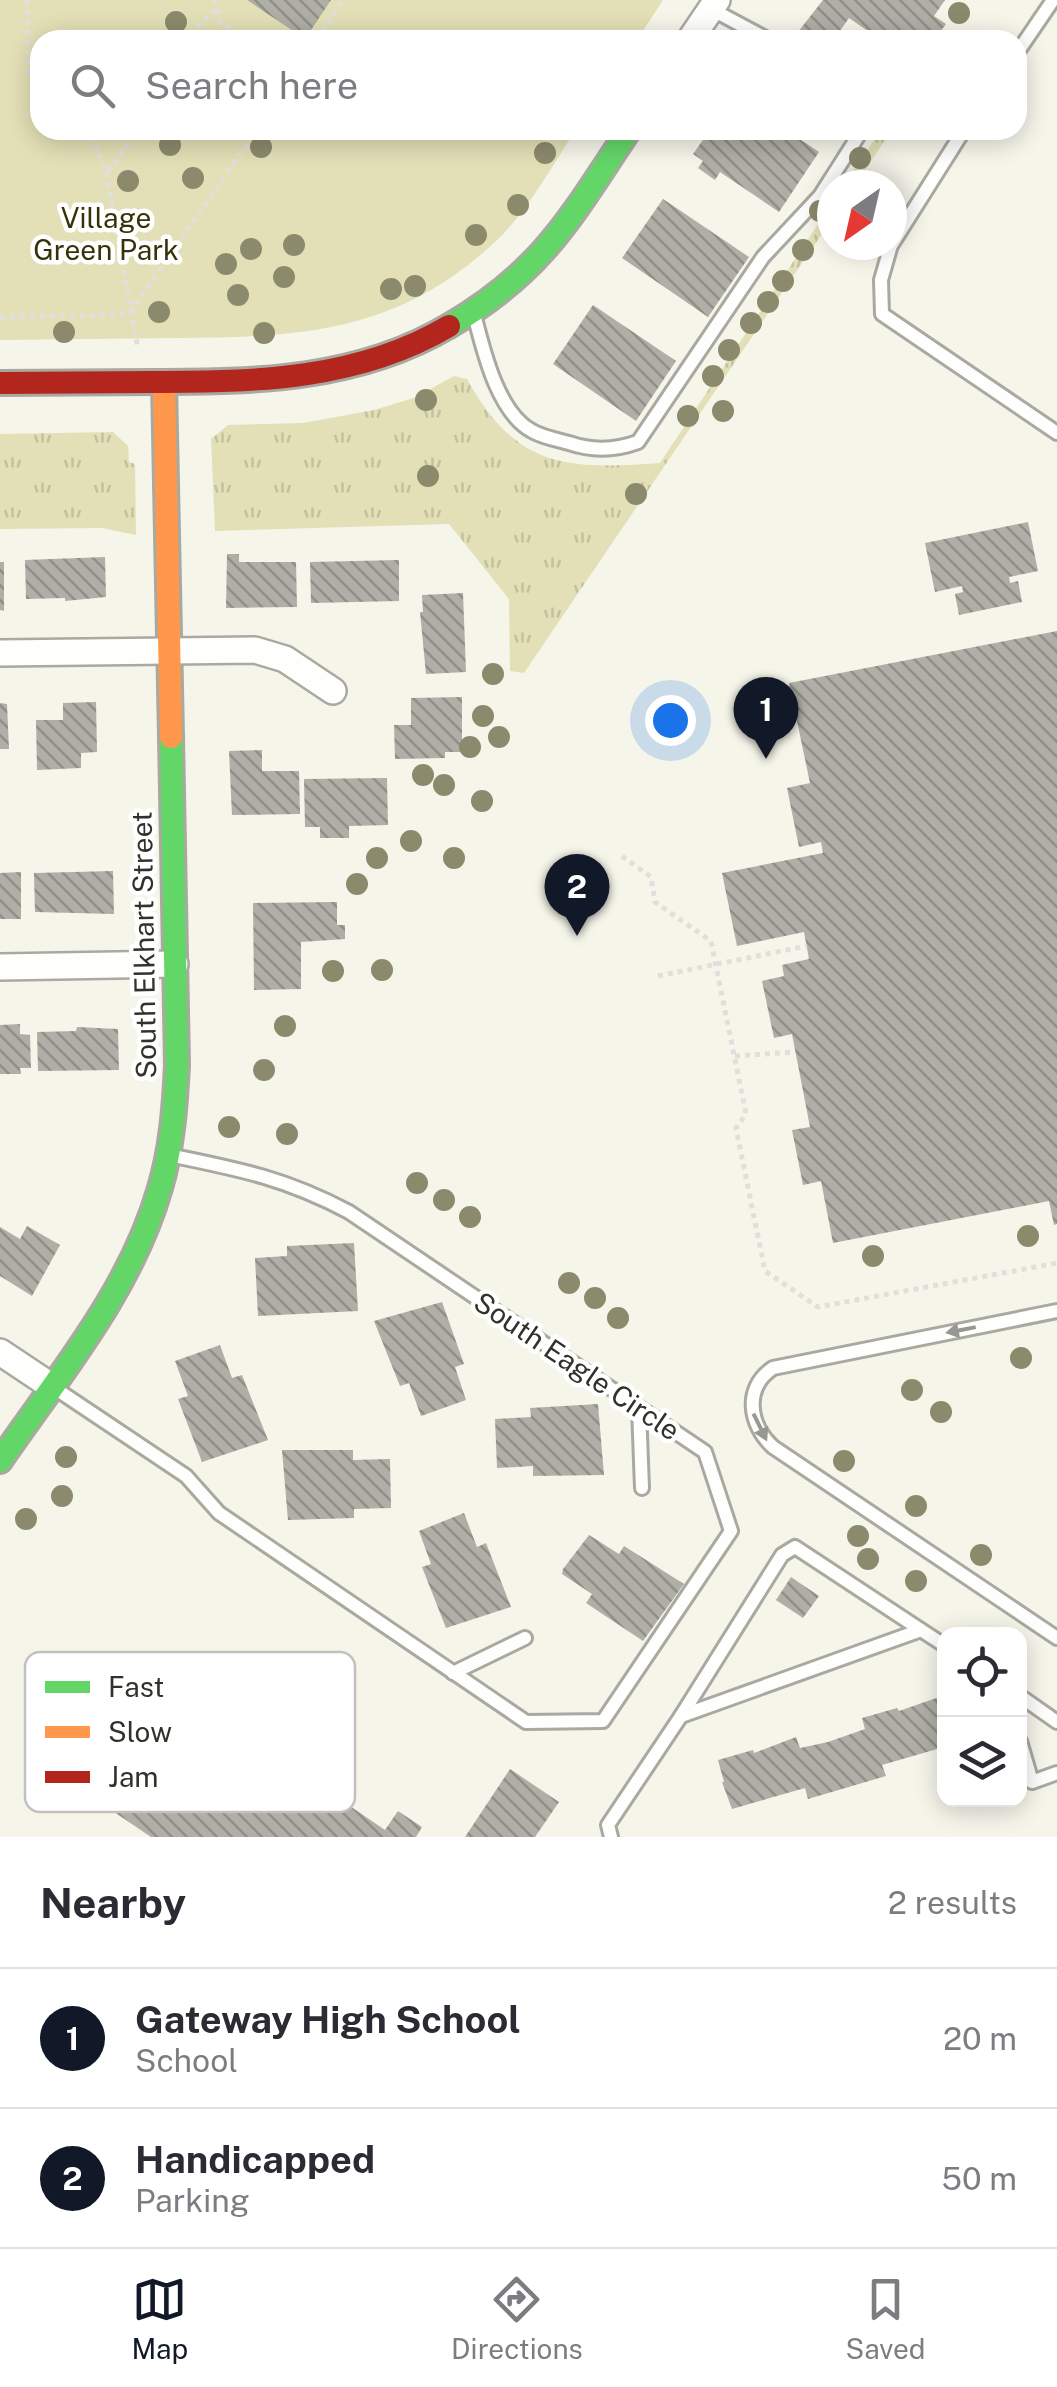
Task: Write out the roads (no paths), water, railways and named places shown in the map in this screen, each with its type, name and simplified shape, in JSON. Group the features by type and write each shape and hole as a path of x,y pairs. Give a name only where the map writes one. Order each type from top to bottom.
{"street":[{"path":"697,30 714,4"},
{"path":"0,384 274,380 342,371 412,347 510,286 540,257 621,140"},
{"name":"South Elkhart Street","path":"0,1461 118,1284 138,1247 155,1206 174,1122 171,650 164,382"},
{"path":"0,654 264,652 285,659 333,691"},
{"path":"0,968 175,964"},
{"path":"0,1352 51,1386"}],"lane":[{"path":"1027,38 1053,0"},
{"path":"714,4 754,30"},
{"path":"474,311 485,360 506,404 530,431 581,447 619,449 638,442 763,257 820,196 856,140"},
{"path":"907,220 958,140"},
{"path":"887,260 881,280 882,314 1057,433"},
{"name":"South Eagle Circle","path":"51,1386 186,1476 219,1514 526,1722 602,1721 731,1530 705,1452 348,1212 308,1190 270,1176 168,1154"},
{"path":"1057,1311 773,1368 759,1382 752,1404 759,1432 773,1447 1057,1638"},
{"path":"640,1408 642,1488"},
{"path":"599,1837 610,1831 782,1555 795,1547 937,1640"},
{"path":"681,1716 921,1630"},
{"path":"454,1673 525,1638"},
{"path":"1027,1701 1057,1722"},
{"path":"1027,1765 1032,1782 1057,1773"}],"place":[{"name":"Gateway High School","path":"766,759"},
{"name":"Handicapped","path":"577,936"}],"park label":[{"name":"Village Green Park","path":"106,234"}]}
